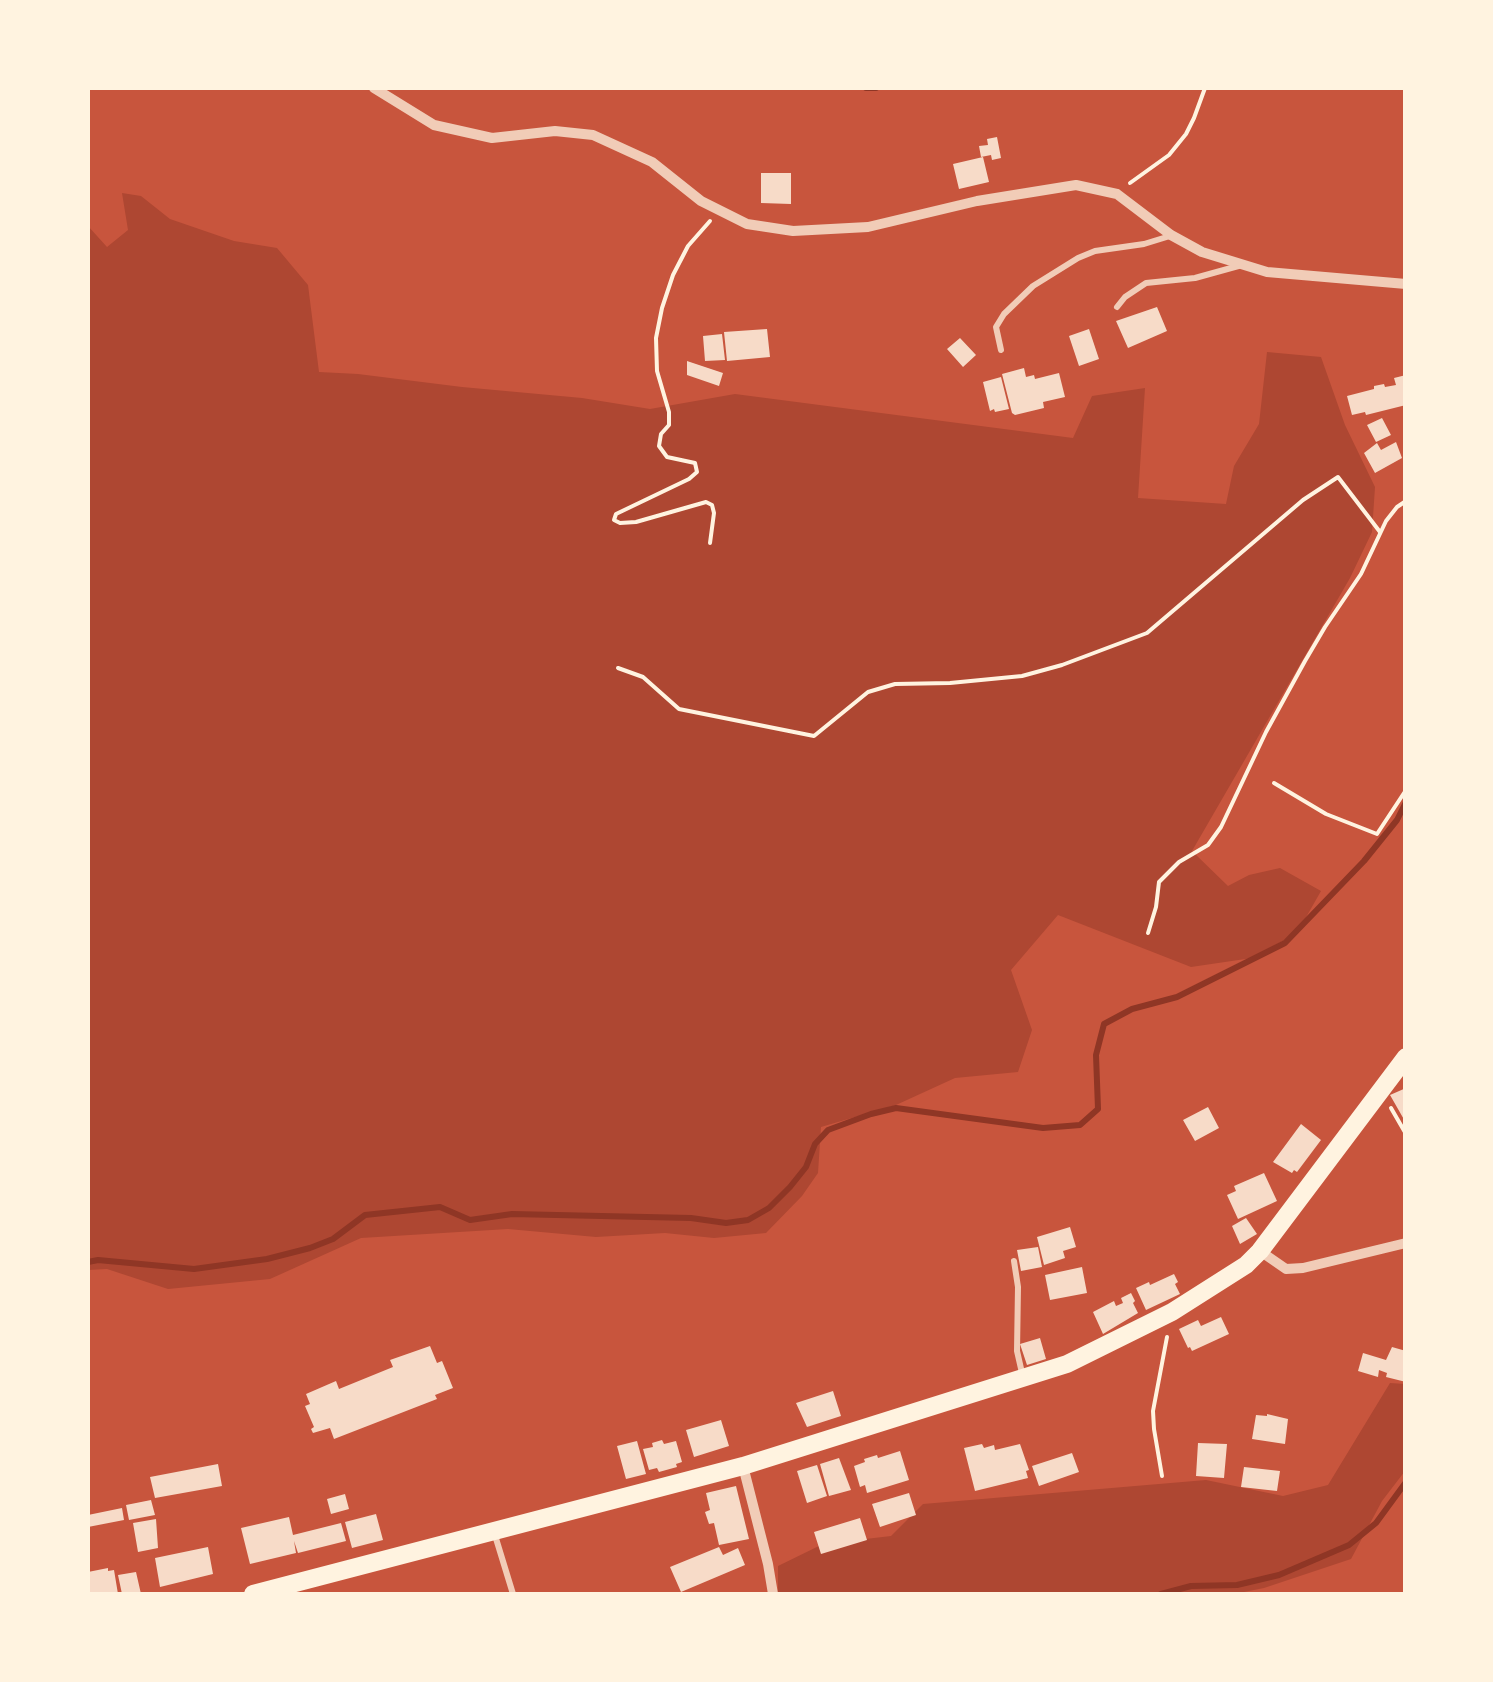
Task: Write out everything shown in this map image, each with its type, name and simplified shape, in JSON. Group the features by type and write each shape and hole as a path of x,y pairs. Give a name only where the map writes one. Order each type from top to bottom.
{"main road":[{"path":"253,1594 743,1466 1067,1364 1172,1312 1246,1265 1260,1252 1406,1057"}],"street":[{"path":"374,88 434,125 454,130 492,138 554,131 593,136 652,162 701,200 748,224 793,231 868,227 977,201 1076,185 1117,194 1171,235 1202,252 1266,272 1406,284"},
{"path":"1260,1252 1286,1268 1303,1268 1406,1242"},
{"path":"743,1466 772,1594"}],"lane":[{"path":"1001,350 996,327 1033,286 1096,251 1144,244 1171,235"},
{"path":"1117,308 1125,296 1146,283 1195,278 1243,265"},
{"path":"1014,1261 1018,1286 1017,1351 1024,1378"},
{"path":"493,1530 513,1594"}],"path":[{"path":"1117,194 1168,155 1186,134 1205,88"},
{"path":"710,543 714,513 712,505 706,502 636,522 614,520 616,514 697,472 695,464 667,457 658,446 669,425 669,412 657,371 656,338 662,308 688,246 720,210"},
{"path":"618,668 643,677 679,709 814,736 868,692 895,684 1022,676 1147,633 1303,500 1338,477 1380,532"},
{"path":"1148,932 1159,882 1179,862 1208,845 1221,827 1266,732 1324,628 1361,574 1380,532 1397,507 1406,501"},
{"path":"1274,784 1326,814 1377,834 1406,790"},
{"path":"1381,1092 1406,1134"},
{"path":"1162,1476 1153,1411 1172,1312"}],"shaded area":[{"path":"122,193 141,196 170,219 234,241 277,248 308,285 319,372 582,398 650,409 735,394 1073,438 1092,396 1145,388 1138,498 1226,504 1234,466 1259,424 1267,352 1321,357 1345,425 1375,487 1372,532 1350,578 1192,851 1228,886 1249,875 1280,868 1321,891 1297,933 1252,958 1191,967 1058,915 1011,970 1032,1030 1018,1072 955,1078 896,1105 821,1127 818,1173 766,1233 714,1238 665,1233 596,1237 508,1229 361,1238 270,1279 168,1289 107,1269 88,1270 88,226 107,247 128,230"},
{"path":"1390,1383 1405,1384 1405,1471 1382,1501 1351,1559 1234,1594 778,1594 778,1566 823,1544 891,1536 923,1504 1206,1480 1283,1496 1328,1485"}],"building":[{"path":"997,137 1001,158 981,157 979,146 988,145 987,139"},
{"path":"983,157 989,182 959,189 953,164"},
{"path":"761,173 791,173 791,204 761,203"},
{"path":"1157,307 1167,331 1128,348 1116,321"},
{"path":"767,329 770,357 727,361 724,332"},
{"path":"1089,329 1099,359 1079,366 1069,336"},
{"path":"722,334 725,360 705,361 703,336"},
{"path":"960,338 976,355 963,367 947,349"},
{"path":"687,361 723,373 719,386 687,375"},
{"path":"1024,368 1026,377 1034,375 1035,379 1059,373 1065,397 1043,402 1044,408 1012,413 1002,374"},
{"path":"1406,375 1406,405 1352,415 1347,396 1374,386 1396,385 1394,378"},
{"path":"1001,377 1009,409 990,411 983,382"},
{"path":"1382,418 1391,435 1376,442 1367,425"},
{"path":"1396,442 1402,458 1375,473 1364,453 1377,443 1381,450"},
{"path":"1406,1088 1406,1123 1390,1095"},
{"path":"1208,1107 1219,1128 1195,1141 1183,1120"},
{"path":"1301,1124 1321,1140 1297,1172 1292,1173 1273,1162"},
{"path":"1264,1173 1277,1201 1238,1219 1227,1195 1236,1191 1234,1186"},
{"path":"1246,1218 1257,1234 1240,1244 1232,1226"},
{"path":"1070,1227 1076,1247 1063,1251 1065,1258 1044,1265 1037,1237"},
{"path":"1038,1247 1042,1267 1021,1271 1017,1250"},
{"path":"1082,1267 1087,1293 1050,1300 1045,1275"},
{"path":"1174,1274 1180,1294 1146,1310 1136,1288"},
{"path":"1131,1293 1138,1313 1103,1334 1093,1312 1114,1301 1116,1306 1123,1303 1121,1298"},
{"path":"1221,1317 1229,1334 1192,1351 1188,1348 1179,1329 1198,1320 1201,1326"},
{"path":"1040,1338 1046,1359 1027,1365 1020,1344"},
{"path":"430,1346 437,1363 442,1361 453,1388 435,1395 437,1399 334,1439 330,1428 313,1433 305,1406 310,1404 306,1394 336,1381 339,1389 393,1367 390,1360"},
{"path":"1392,1347 1406,1351 1406,1382 1386,1377 1387,1373 1379,1370 1378,1377 1358,1371 1363,1353 1386,1360"},
{"path":"833,1391 841,1416 807,1427 796,1403"},
{"path":"1256,1415 1288,1419 1285,1444 1252,1439"},
{"path":"721,1420 729,1446 694,1457 686,1430"},
{"path":"662,1440 664,1444 676,1441 682,1462 659,1472 657,1468 649,1470 643,1449"},
{"path":"637,1441 646,1474 626,1479 617,1446"},
{"path":"1198,1443 1227,1444 1224,1478 1196,1476"},
{"path":"982,1444 984,1448 994,1445 995,1450 1020,1444 1028,1478 975,1491 964,1448"},
{"path":"900,1451 909,1480 867,1493 865,1485 860,1487 854,1466 865,1462 864,1459"},
{"path":"1072,1453 1079,1472 1039,1486 1032,1466"},
{"path":"839,1458 851,1490 829,1496 820,1464"},
{"path":"218,1464 222,1486 155,1498 150,1477"},
{"path":"817,1465 827,1496 807,1503 797,1471"},
{"path":"1244,1467 1280,1471 1277,1491 1241,1487"},
{"path":"736,1486 749,1539 719,1545 714,1523 709,1524 705,1512 710,1510 706,1493"},
{"path":"909,1493 916,1515 880,1527 872,1504"},
{"path":"345,1494 349,1509 331,1514 327,1499"},
{"path":"151,1500 155,1515 129,1520 126,1505"},
{"path":"122,1508 124,1520 88,1527 88,1515"},
{"path":"376,1514 383,1540 352,1548 345,1522"},
{"path":"289,1517 293,1535 341,1523 346,1541 298,1553 294,1541 296,1553 250,1564 241,1528"},
{"path":"860,1518 867,1540 821,1554 814,1532"},
{"path":"156,1519 158,1548 138,1552 133,1523"},
{"path":"208,1547 213,1574 160,1587 155,1558"},
{"path":"719,1547 723,1555 738,1548 745,1565 681,1592 670,1567"},
{"path":"114,1570 118,1594 88,1594 88,1572"},
{"path":"136,1572 141,1594 122,1594 118,1575"}],"waterway":[{"path":"866,88 876,88"},
{"path":"88,1262 194,1269 267,1259 333,1239 365,1215 440,1207 470,1220 512,1214 691,1218 726,1223 748,1220 769,1208 790,1187 806,1167 815,1144 828,1130 871,1114 896,1108 1043,1128 1080,1125 1098,1109 1096,1055 1104,1024 1132,1009 1177,997 1285,943 1364,861 1397,820 1406,802"},
{"path":"1161,1594 1191,1586 1237,1585 1279,1575 1349,1545 1376,1523 1406,1482"}]}
